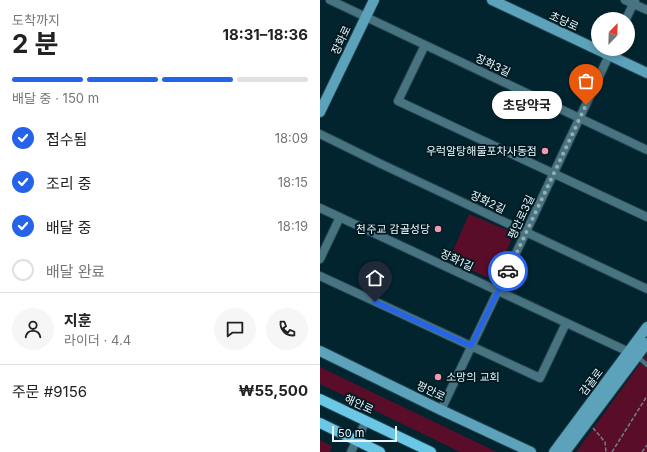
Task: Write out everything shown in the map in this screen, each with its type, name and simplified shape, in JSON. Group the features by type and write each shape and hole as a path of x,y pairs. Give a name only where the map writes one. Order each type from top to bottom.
{"main road":[{"name":"해안로","path":"320,399 431,452"},
{"path":"320,423 380,452"}],"street":[{"name":"장화3길","path":"330,0 647,150"},
{"name":"장화로","path":"320,112 374,0"},
{"name":"초당로","path":"492,0 591,43"},
{"path":"625,0 634,2 647,10"},
{"path":"629,12 634,2"},
{"path":"425,45 398,101 646,216"},
{"name":"평안로3길","path":"441,410 609,56"},
{"name":"초당로","path":"618,56 647,73"},
{"name":"장화2길","path":"320,134 647,289"},
{"name":"장화1길","path":"320,208 633,354"},
{"path":"320,259 340,217"},
{"path":"320,276 540,378 566,323"},
{"name":"감골로","path":"565,452 633,354 647,326"},
{"name":"감골로","path":"554,452 633,354 647,343"},
{"name":"평안로","path":"320,351 531,452"},
{"path":"351,452 366,421"}],"lane":[{"path":"633,354 647,365"}],"path":[{"path":"612,452 647,396"},
{"path":"587,422 605,442 606,452"},
{"path":"642,452 647,445"}],"shaded area":[{"path":"469,214 512,232 513,236 495,277 491,279 449,260"},
{"path":"647,354 647,452 576,452"},
{"path":"320,367 497,452 460,452 320,384"},
{"path":"320,440 332,446 330,452 320,452"}],"way so far":[{"path":"508,271 586,105"}],"place":[{"name":"초당약국","path":"586,105"},
{"name":"우럭알탕해물포차사동점","path":"545,151"},
{"name":"천주교 감골성당","path":"438,229"},
{"name":"소망의 교회","path":"438,377"}],"route":[{"path":"375,302 471,346 508,271"}]}
